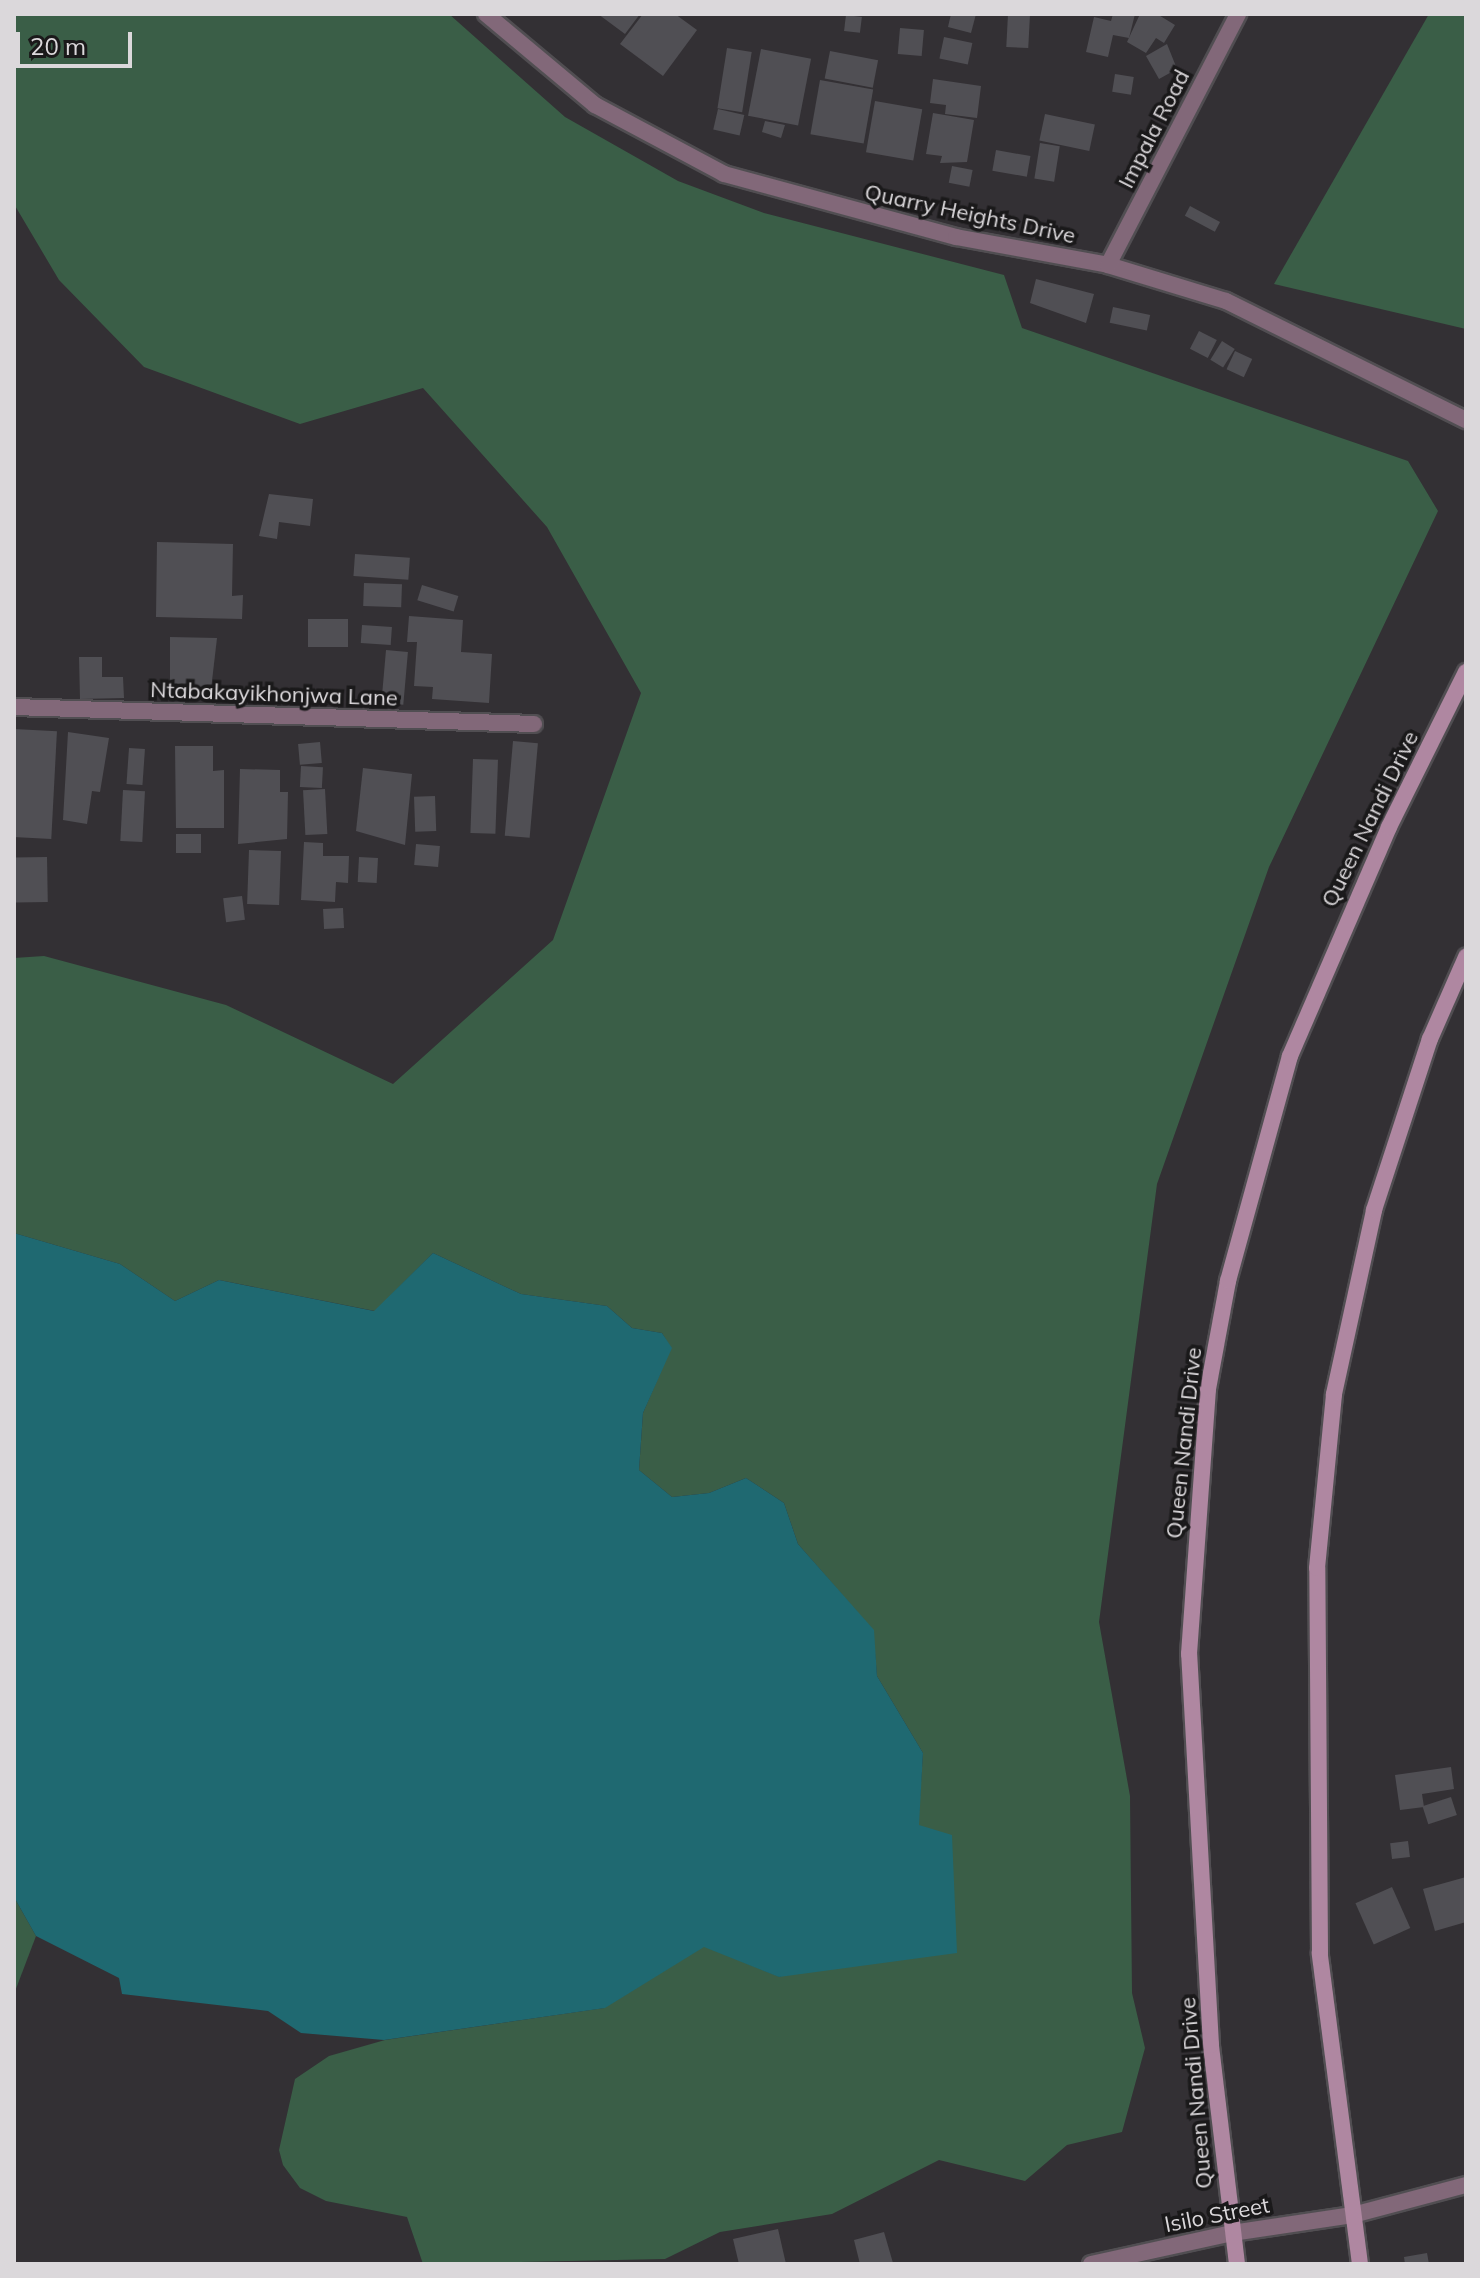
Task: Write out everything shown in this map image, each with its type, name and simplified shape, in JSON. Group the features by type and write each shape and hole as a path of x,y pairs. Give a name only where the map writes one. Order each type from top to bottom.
{"main road":[{"name":"Queen Nandi Drive","path":"1237,2264 1211,2045 1189,1654 1208,1389 1228,1281 1290,1056 1383,840 1466,672"},
{"path":"1360,2264 1318,1886 1317,1568 1334,1394 1374,1210 1430,1039 1466,957"}],"street":[{"name":"Quarry Heights Drive","path":"486,14 595,105 724,174 956,237 1108,265 1226,301 1466,420"},
{"name":"Impala Road","path":"1108,265 1238,14"},
{"name":"Ntabakayikhonjwa Lane","path":"14,707 534,724"},
{"name":"Isilo Street","path":"1091,2264 1232,2233 1353,2215 1466,2185"}],"green space":[{"path":"14,14 449,14 565,117 678,181 764,213 1004,275 1022,328 1408,461 1438,511 1269,867 1157,1184 1099,1622 1130,1796 1132,1993 1145,2048 1122,2132 1067,2145 1025,2181 939,2160 832,2214 720,2232 665,2259 423,2264 407,2217 326,2201 300,2188 283,2165 279,2150 295,2079 329,2056 385,2040 604,2008 704,1946 780,1977 918,1826 923,1753 877,1676 873,1630 798,1544 784,1503 746,1478 709,1493 672,1497 639,1470 643,1413 671,1348 662,1333 632,1328 607,1306 521,1294 433,1253 375,1311 219,1280 175,1301 120,1264 14,1233 14,958 44,956 226,1005 393,1084 553,940 641,693 547,527 423,388 300,424 144,367 59,280 14,204"},
{"path":"1429,14 1466,14 1466,329 1274,284"},
{"path":"14,1897 36,1936 14,1994"}],"water":[{"path":"14,1233 120,1264 175,1301 219,1280 374,1311 433,1253 521,1294 607,1306 632,1328 662,1333 672,1348 643,1413 639,1470 672,1497 709,1493 746,1478 784,1503 798,1544 874,1630 877,1676 923,1753 919,1825 952,1835 957,1953 779,1977 704,1947 605,2008 384,2040 301,2033 268,2011 122,1994 119,1978 36,1936 14,1897"}],"building":[{"path":"598,14 640,14 625,34"},
{"path":"643,14 675,14 697,30 663,76 620,44"},
{"path":"951,14 976,14 971,33 948,27"},
{"path":"1008,14 1030,15 1028,48 1006,47"},
{"path":"1113,14 1135,14 1129,38 1113,35 1108,57 1086,52 1094,17 1111,21"},
{"path":"1140,14 1157,14 1175,25 1164,43 1156,38 1146,53 1127,42"},
{"path":"846,15 862,17 860,33 844,31"},
{"path":"900,28 924,30 922,56 898,54"},
{"path":"944,37 972,43 968,65 939,59"},
{"path":"1167,44 1177,69 1159,79 1146,56"},
{"path":"727,48 752,52 742,112 717,108"},
{"path":"761,49 811,59 798,125 748,116"},
{"path":"830,51 878,60 873,88 825,78"},
{"path":"1115,74 1134,77 1131,95 1112,92"},
{"path":"933,79 981,86 977,118 945,114 946,105 930,103"},
{"path":"820,80 873,89 864,144 810,134"},
{"path":"875,101 922,109 913,161 866,152"},
{"path":"718,109 744,115 740,136 713,129"},
{"path":"933,113 974,120 967,162 940,163 942,156 926,154"},
{"path":"1045,114 1095,125 1089,151 1039,140"},
{"path":"765,121 785,125 781,138 762,132"},
{"path":"1040,143 1060,146 1054,182 1034,179"},
{"path":"996,150 1030,156 1027,177 992,171"},
{"path":"952,166 973,170 969,187 949,183"},
{"path":"1190,206 1220,222 1215,232 1185,216"},
{"path":"1036,279 1094,294 1086,323 1030,303"},
{"path":"1113,307 1150,315 1147,331 1110,323"},
{"path":"1199,331 1217,340 1208,358 1190,349"},
{"path":"1222,341 1235,349 1223,368 1210,360"},
{"path":"1235,351 1252,359 1244,377 1227,369"},
{"path":"269,494 313,499 310,526 279,522 277,539 259,536"},
{"path":"157,542 233,544 232,596 243,595 242,619 156,617"},
{"path":"355,554 410,558 408,580 353,576"},
{"path":"364,583 402,584 401,607 363,606"},
{"path":"422,585 458,596 454,611 417,600"},
{"path":"409,616 463,620 461,652 492,654 489,703 432,699 433,687 414,686 417,642 407,642"},
{"path":"308,619 348,619 348,647 308,647"},
{"path":"362,625 392,627 391,645 361,643"},
{"path":"170,637 217,638 210,698 170,697"},
{"path":"386,650 408,652 403,705 381,703"},
{"path":"79,657 102,657 102,677 123,677 124,698 80,699"},
{"path":"14,729 57,731 51,839 14,837"},
{"path":"68,732 109,738 100,792 92,791 87,824 63,820"},
{"path":"513,741 538,743 530,838 505,836"},
{"path":"320,742 322,763 300,765 298,744"},
{"path":"175,746 213,746 213,771 224,770 224,828 176,828"},
{"path":"129,748 145,749 142,785 126,784"},
{"path":"473,759 498,760 495,834 470,833"},
{"path":"301,766 323,767 322,788 300,787"},
{"path":"363,768 412,774 405,845 356,831"},
{"path":"240,769 280,770 280,792 288,792 287,839 238,844"},
{"path":"325,789 327,834 305,835 303,790"},
{"path":"123,790 145,791 142,842 120,841"},
{"path":"435,796 436,831 415,832 414,797"},
{"path":"176,834 201,834 201,853 176,853"},
{"path":"304,842 323,843 323,856 349,856 348,883 336,882 335,902 301,900"},
{"path":"416,844 440,846 438,867 414,865"},
{"path":"249,850 281,851 279,905 247,904"},
{"path":"47,857 48,902 15,903 14,858"},
{"path":"359,857 378,858 377,883 358,882"},
{"path":"242,896 245,920 226,922 223,898"},
{"path":"343,908 344,928 324,929 323,909"},
{"path":"1451,1767 1454,1789 1422,1794 1424,1807 1400,1810 1395,1775"},
{"path":"1451,1797 1457,1815 1428,1824 1422,1806"},
{"path":"1408,1841 1410,1857 1392,1859 1390,1843"},
{"path":"1466,1877 1466,1922 1435,1931 1423,1889"},
{"path":"1392,1887 1410,1928 1374,1944 1355,1903"},
{"path":"778,2229 786,2264 739,2264 733,2239"},
{"path":"884,2232 893,2263 860,2264 854,2240"},
{"path":"1427,2253 1429,2264 1405,2264 1404,2257"}]}
